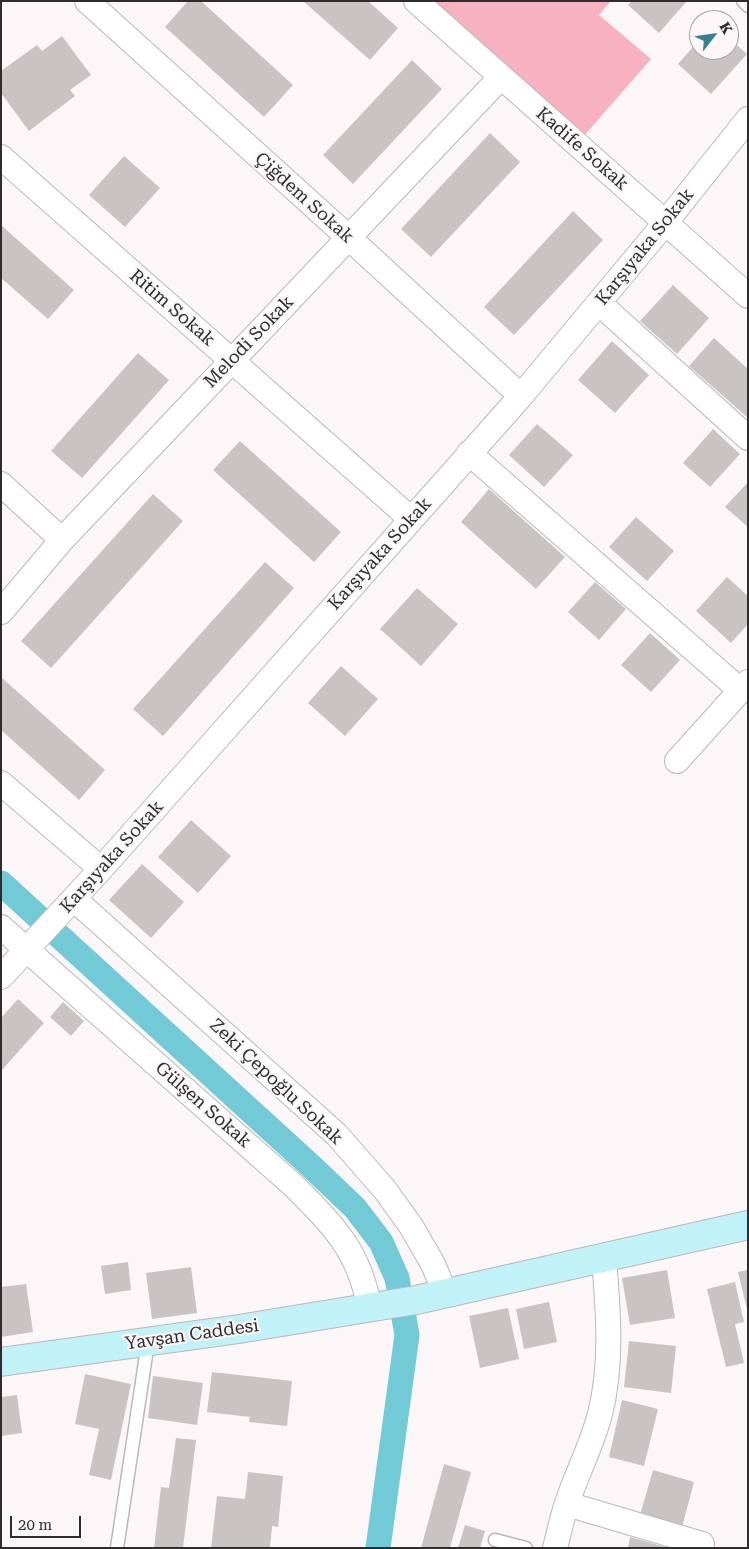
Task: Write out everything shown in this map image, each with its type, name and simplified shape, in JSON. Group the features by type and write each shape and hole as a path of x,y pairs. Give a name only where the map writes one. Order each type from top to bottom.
{"street":[{"name":"Çiğdem Sokak","path":"87,1 521,396"},
{"name":"Kadife Sokak","path":"416,1 748,296"},
{"name":"Melodi Sokak","path":"1,612 62,540 501,77"},
{"name":"Karşıyaka Sokak","path":"1,977 33,945 521,396 748,120"},
{"name":"Ritim Sokak","path":"1,157 411,519"},
{"path":"599,303 748,438"},
{"path":"470,453 744,686 676,761"},
{"path":"1,484 62,540"},
{"path":"1,783 101,869"},
{"name":"Zeki Çepoğlu Sokak","path":"67,907 337,1135 385,1190 411,1226 433,1264 445,1293"},
{"name":"Gülşen Sokak","path":"1,927 33,945 294,1185 332,1225 356,1261 366,1288 376,1306"},
{"name":"Yavşan Caddesi","path":"1,1362 239,1329 416,1300 748,1225"},
{"path":"555,1548 567,1504 591,1441 605,1392 609,1360 610,1322 604,1258"},
{"path":"567,1504 702,1544 701,1548"}],"lane":[{"path":"743,1 748,6"},
{"path":"117,1548 148,1342"},
{"path":"495,1540 526,1548"}],"shaded area":[{"path":"416,1 611,1 599,15 651,59 577,144"}],"building":[{"path":"188,1 201,1 293,85 264,117 165,27"},
{"path":"303,1 368,1 398,28 370,60"},
{"path":"632,1 687,1 659,33 628,5"},
{"path":"62,36 91,75 70,90 75,96 29,131 1,93 1,71 37,45 42,51"},
{"path":"739,47 747,54 711,94 678,64 689,51 689,60 739,60"},
{"path":"412,60 442,89 353,184 323,155"},
{"path":"490,133 520,162 431,257 401,229"},
{"path":"124,156 160,188 125,227 89,195"},
{"path":"573,211 603,240 514,335 484,307"},
{"path":"1,225 74,290 48,319 1,278"},
{"path":"673,285 709,318 677,354 640,321"},
{"path":"714,338 748,369 748,418 689,366"},
{"path":"612,341 649,375 615,413 578,380"},
{"path":"138,353 169,380 82,478 51,451"},
{"path":"537,424 573,455 544,487 509,455"},
{"path":"713,429 740,454 710,487 683,463"},
{"path":"240,441 341,532 314,562 213,470"},
{"path":"748,482 748,527 725,507"},
{"path":"489,489 565,557 536,589 461,522"},
{"path":"153,494 183,521 51,668 21,641"},
{"path":"636,517 674,551 647,581 609,547"},
{"path":"265,562 294,588 163,736 133,709"},
{"path":"727,577 748,596 748,624 731,643 696,611"},
{"path":"595,582 626,609 599,640 568,612"},
{"path":"417,588 458,624 421,666 380,629"},
{"path":"650,633 680,660 651,692 621,665"},
{"path":"341,666 378,699 345,736 308,703"},
{"path":"1,677 105,770 79,800 1,730"},
{"path":"191,820 231,856 198,893 158,857"},
{"path":"142,864 184,902 151,938 109,900"},
{"path":"18,999 44,1023 1,1071 1,1018"},
{"path":"63,1002 84,1021 71,1036 50,1017"},
{"path":"128,1262 131,1290 105,1294 101,1266"},
{"path":"191,1267 197,1313 152,1319 146,1273"},
{"path":"667,1270 675,1318 630,1325 622,1278"},
{"path":"748,1270 748,1309 747,1309 738,1272"},
{"path":"735,1282 744,1322 735,1324 744,1363 726,1367 707,1289"},
{"path":"26,1284 33,1332 1,1337 1,1287"},
{"path":"549,1302 557,1342 524,1349 516,1309"},
{"path":"508,1308 519,1359 480,1368 469,1316"},
{"path":"629,1341 676,1346 671,1393 624,1387"},
{"path":"212,1372 292,1381 287,1426 249,1422 250,1417 207,1412"},
{"path":"85,1374 131,1384 111,1480 89,1475 99,1429 75,1424"},
{"path":"153,1376 203,1383 197,1425 148,1418"},
{"path":"17,1395 22,1433 1,1436 1,1397"},
{"path":"622,1400 658,1409 644,1466 609,1457"},
{"path":"176,1438 196,1440 183,1548 154,1548 161,1487 169,1488"},
{"path":"444,1464 471,1472 450,1548 421,1548"},
{"path":"653,1470 694,1482 682,1527 640,1515"},
{"path":"248,1472 283,1476 278,1527 272,1526 270,1548 211,1548 217,1496 245,1499"},
{"path":"465,1525 485,1531 480,1548 458,1548"},
{"path":"630,1537 665,1547 665,1548 628,1548"}],"waterway":[{"path":"1,883 312,1167 355,1208 381,1242 397,1278 407,1335 378,1548"}]}
